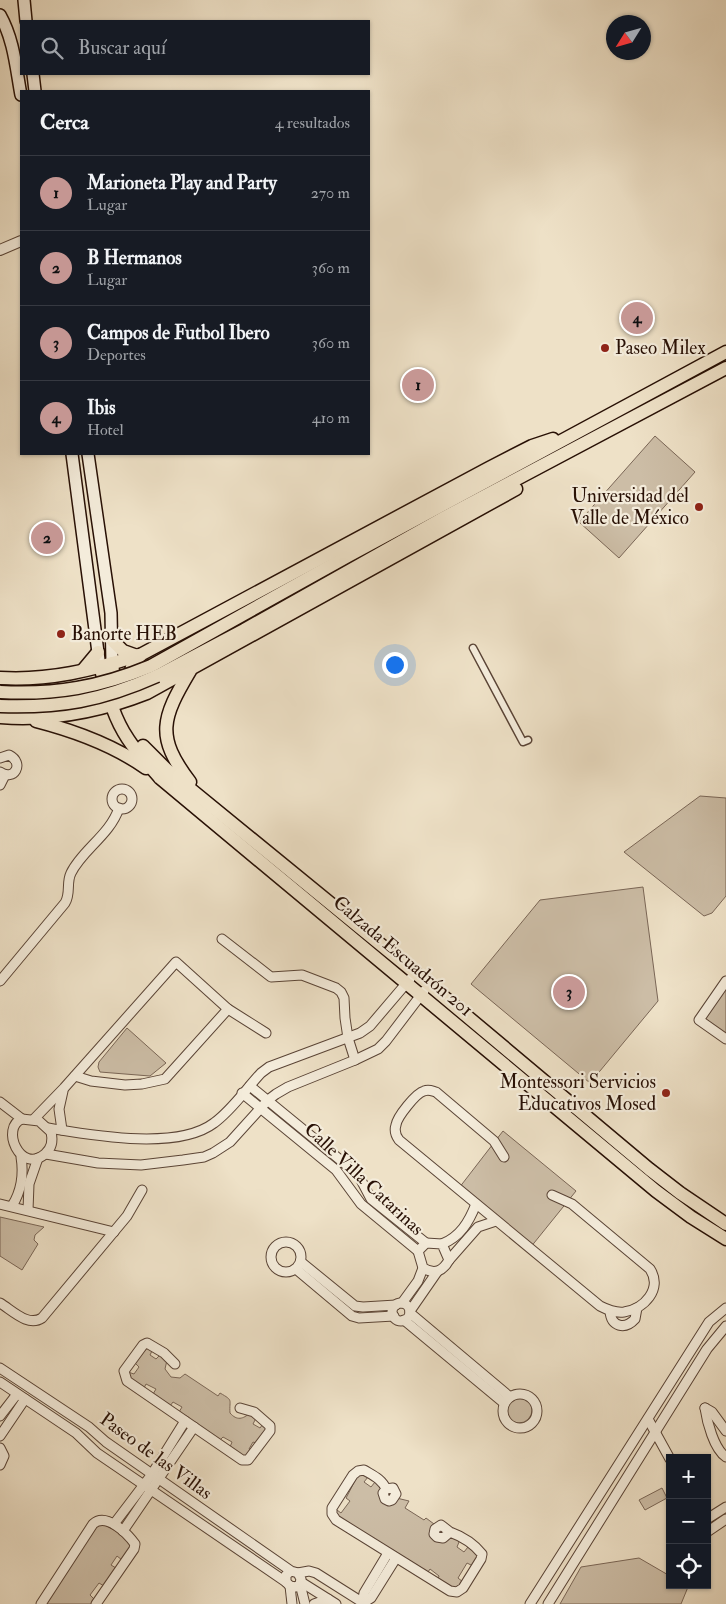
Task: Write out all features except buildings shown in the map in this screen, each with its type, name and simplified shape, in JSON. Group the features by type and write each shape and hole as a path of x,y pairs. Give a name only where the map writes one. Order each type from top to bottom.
{"main road":[{"path":"24,0 26,20"},
{"path":"0,15 6,25 12,43 20,90"},
{"path":"33,75 36,90"},
{"path":"0,692 63,691 102,684 151,666 348,556 726,352"},
{"path":"0,706 50,706 86,701 134,686 181,664 351,568 726,368"},
{"path":"0,678 37,679 68,674 139,655 532,446 549,440 568,437"},
{"path":"72,455 97,646 106,665"},
{"path":"88,455 111,613 112,639 106,665"},
{"path":"29,720 76,714 116,705 148,693 518,488 540,474 562,455"},
{"path":"112,639 123,651 139,655"},
{"path":"84,670 97,646 112,639"},
{"path":"139,655 131,667 130,676 133,684 140,690 148,693"},
{"name":"Calzada Escuadrón 201","path":"106,665 116,705 128,739 160,778 656,1191 692,1217 726,1238"},
{"path":"191,669 169,712 166,739 174,760 198,794"},
{"path":"68,674 76,676 86,687 86,703 76,714"},
{"name":"Calzada Escuadrón 201","path":"116,705 145,749 167,770 416,973 649,1170 726,1224"},
{"path":"0,717 29,720 98,741 120,752 160,778"}],"street":[{"path":"0,250 20,241"},
{"path":"473,648 523,742 528,740"},
{"path":"0,758 9,755 16,761 17,768 14,773 2,774 0,786"},
{"path":"0,981 65,903 69,894 69,879 73,869 109,827 119,808"},
{"path":"222,939 271,977 302,975 336,988 341,992 344,998 348,1038 355,1060"},
{"path":"34,1119 75,1076 176,962 228,1009 266,1033"},
{"path":"6,1124 22,1118 34,1119 48,1128 122,1138 174,1137 200,1131 213,1124 261,1073 269,1067 348,1038 370,1026 416,973"},
{"path":"726,981 699,1020 726,1038"},
{"path":"7,1150 21,1157 42,1156 120,1165 141,1165 204,1156 230,1142 268,1100 288,1087 355,1060 378,1048 386,1041 422,996 428,984"},
{"path":"75,1076 125,1085 142,1084 165,1079 228,1009"},
{"name":"Calle Villa Catarinas","path":"250,1086 354,1172 361,1180 371,1199 426,1243"},
{"path":"62,1130 59,1109 64,1088"},
{"path":"504,1157 494,1141 436,1092 431,1090 424,1090 416,1095 398,1118 395,1130 399,1140 600,1306 610,1311 623,1312 637,1308 654,1290 656,1282 650,1269 572,1204 552,1194"},
{"name":"Calle Villa Catarinas","path":"242,1093 336,1170 362,1204 418,1251"},
{"path":"0,1102 22,1118"},
{"path":"12,1206 42,1156 52,1144 48,1128"},
{"path":"21,1157 28,1210"},
{"path":"0,1303 28,1321 36,1322 42,1318 127,1216 142,1190"},
{"path":"0,1204 114,1232"},
{"name":"Calle Villa Catarinas","path":"442,1244 452,1239 465,1226 476,1204"},
{"path":"449,1260 442,1244 426,1243 418,1251 423,1268 418,1281 393,1310 394,1316 399,1320 408,1315 437,1272 446,1266 478,1227 496,1221"},
{"path":"394,1316 359,1318 352,1316 299,1265 356,1306 399,1304 408,1307 408,1315 507,1400"},
{"path":"423,1268 428,1271 437,1272"},
{"path":"610,1311 610,1317 614,1323 626,1326 635,1319 637,1308"},
{"path":"530,1604 709,1322 726,1308"},
{"path":"548,1604 707,1349 726,1326"},
{"path":"174,1364 164,1353 146,1344 143,1345 124,1372 124,1377 127,1381 242,1460 248,1460 270,1431 270,1426 254,1412 240,1408"},
{"name":"Paseo de las Villas","path":"0,1368 89,1427 106,1442 155,1477 294,1572 309,1571 316,1573 363,1604"},
{"name":"Paseo de las Villas","path":"0,1382 76,1433 97,1453 288,1584"},
{"path":"0,1416 21,1396"},
{"path":"0,1436 3,1423 21,1396"},
{"path":"726,1431 712,1412 705,1408 712,1436 726,1457"},
{"path":"648,1419 667,1454"},
{"path":"124,1531 136,1514 148,1488 185,1421"},
{"path":"155,1477 194,1427"},
{"path":"0,1448 4,1456 0,1465"},
{"path":"386,1489 384,1484 376,1477 364,1470 358,1471 353,1474 332,1508 332,1514 336,1520 392,1556 450,1591 457,1592 463,1588 481,1559 482,1554 478,1549 450,1532"},
{"path":"114,1524 127,1508 148,1488"},
{"path":"711,1516 726,1507"},
{"path":"127,1508 136,1514"},
{"path":"712,1529 726,1519"},
{"path":"41,1604 94,1524 102,1520 114,1524 124,1531 135,1544 134,1549 96,1604"},
{"path":"363,1604 371,1598 379,1578 392,1556"},
{"path":"292,1604 286,1576 294,1572 301,1577 300,1583 305,1604"},
{"path":"288,1584 296,1587 300,1583"},
{"path":"300,1583 332,1602"},
{"path":"314,1604 322,1600 332,1602"}],"shaded area":[{"path":"655,436 695,472 619,558 579,522"},
{"path":"700,796 726,798 726,896 712,913 704,916 624,852"},
{"path":"643,887 658,1001 590,1083 471,984 540,900"},
{"path":"726,985 726,1035 702,1018"},
{"path":"127,1028 166,1063 150,1076 100,1072 99,1062"},
{"path":"503,1131 576,1191 530,1248 459,1188"},
{"path":"0,1217 44,1227 35,1235 34,1240 38,1244 22,1270 0,1256"},
{"path":"147,1348 152,1351 150,1355 156,1359 161,1354 167,1360 165,1369 171,1377 180,1378 185,1374 218,1396 220,1393 227,1398 230,1401 230,1413 235,1417 242,1418 250,1413 257,1416 253,1424 260,1428 263,1424 267,1429 258,1444 253,1442 249,1449 253,1451 245,1458 230,1447 232,1442 223,1437 220,1440 179,1412 182,1407 173,1402 170,1406 153,1394 156,1389 146,1384 144,1388 128,1377 128,1372 134,1374 139,1367 135,1363"},
{"path":"519,1397 528,1401 532,1410 528,1419 519,1423 510,1419 506,1410 510,1401"},
{"path":"362,1474 368,1477 364,1482 371,1487 375,1482 382,1487 380,1494 409,1501 405,1508 434,1524 436,1541 441,1542 454,1535 459,1542 457,1547 464,1552 468,1547 479,1555 473,1566 467,1563 458,1578 463,1582 455,1590 438,1579 439,1576 430,1569 428,1572 393,1550 378,1545 338,1519 335,1513 337,1510 341,1513 350,1501 346,1498 357,1477"},
{"path":"662,1488 666,1496 666,1499 645,1510 639,1500"},
{"path":"99,1522 125,1536 132,1544 122,1560 117,1556 111,1565 116,1568 104,1586 99,1583 90,1595 95,1600 92,1604 44,1604"},
{"path":"639,1558 666,1574 666,1589 687,1589 681,1604 560,1604 581,1567"}],"place":[{"name":"Ibis","path":"637,318"},
{"name":"Paseo Milex","path":"605,348"},
{"name":"Marioneta Play and Party","path":"418,385"},
{"name":"Universidad del Valle de México","path":"699,507"},
{"name":"B Hermanos","path":"47,538"},
{"name":"Banorte HEB","path":"61,634"},
{"name":"Campos de Futbol Ibero","path":"569,992"},
{"name":"Montessori Servicios Educativos Mosed","path":"666,1093"}]}
